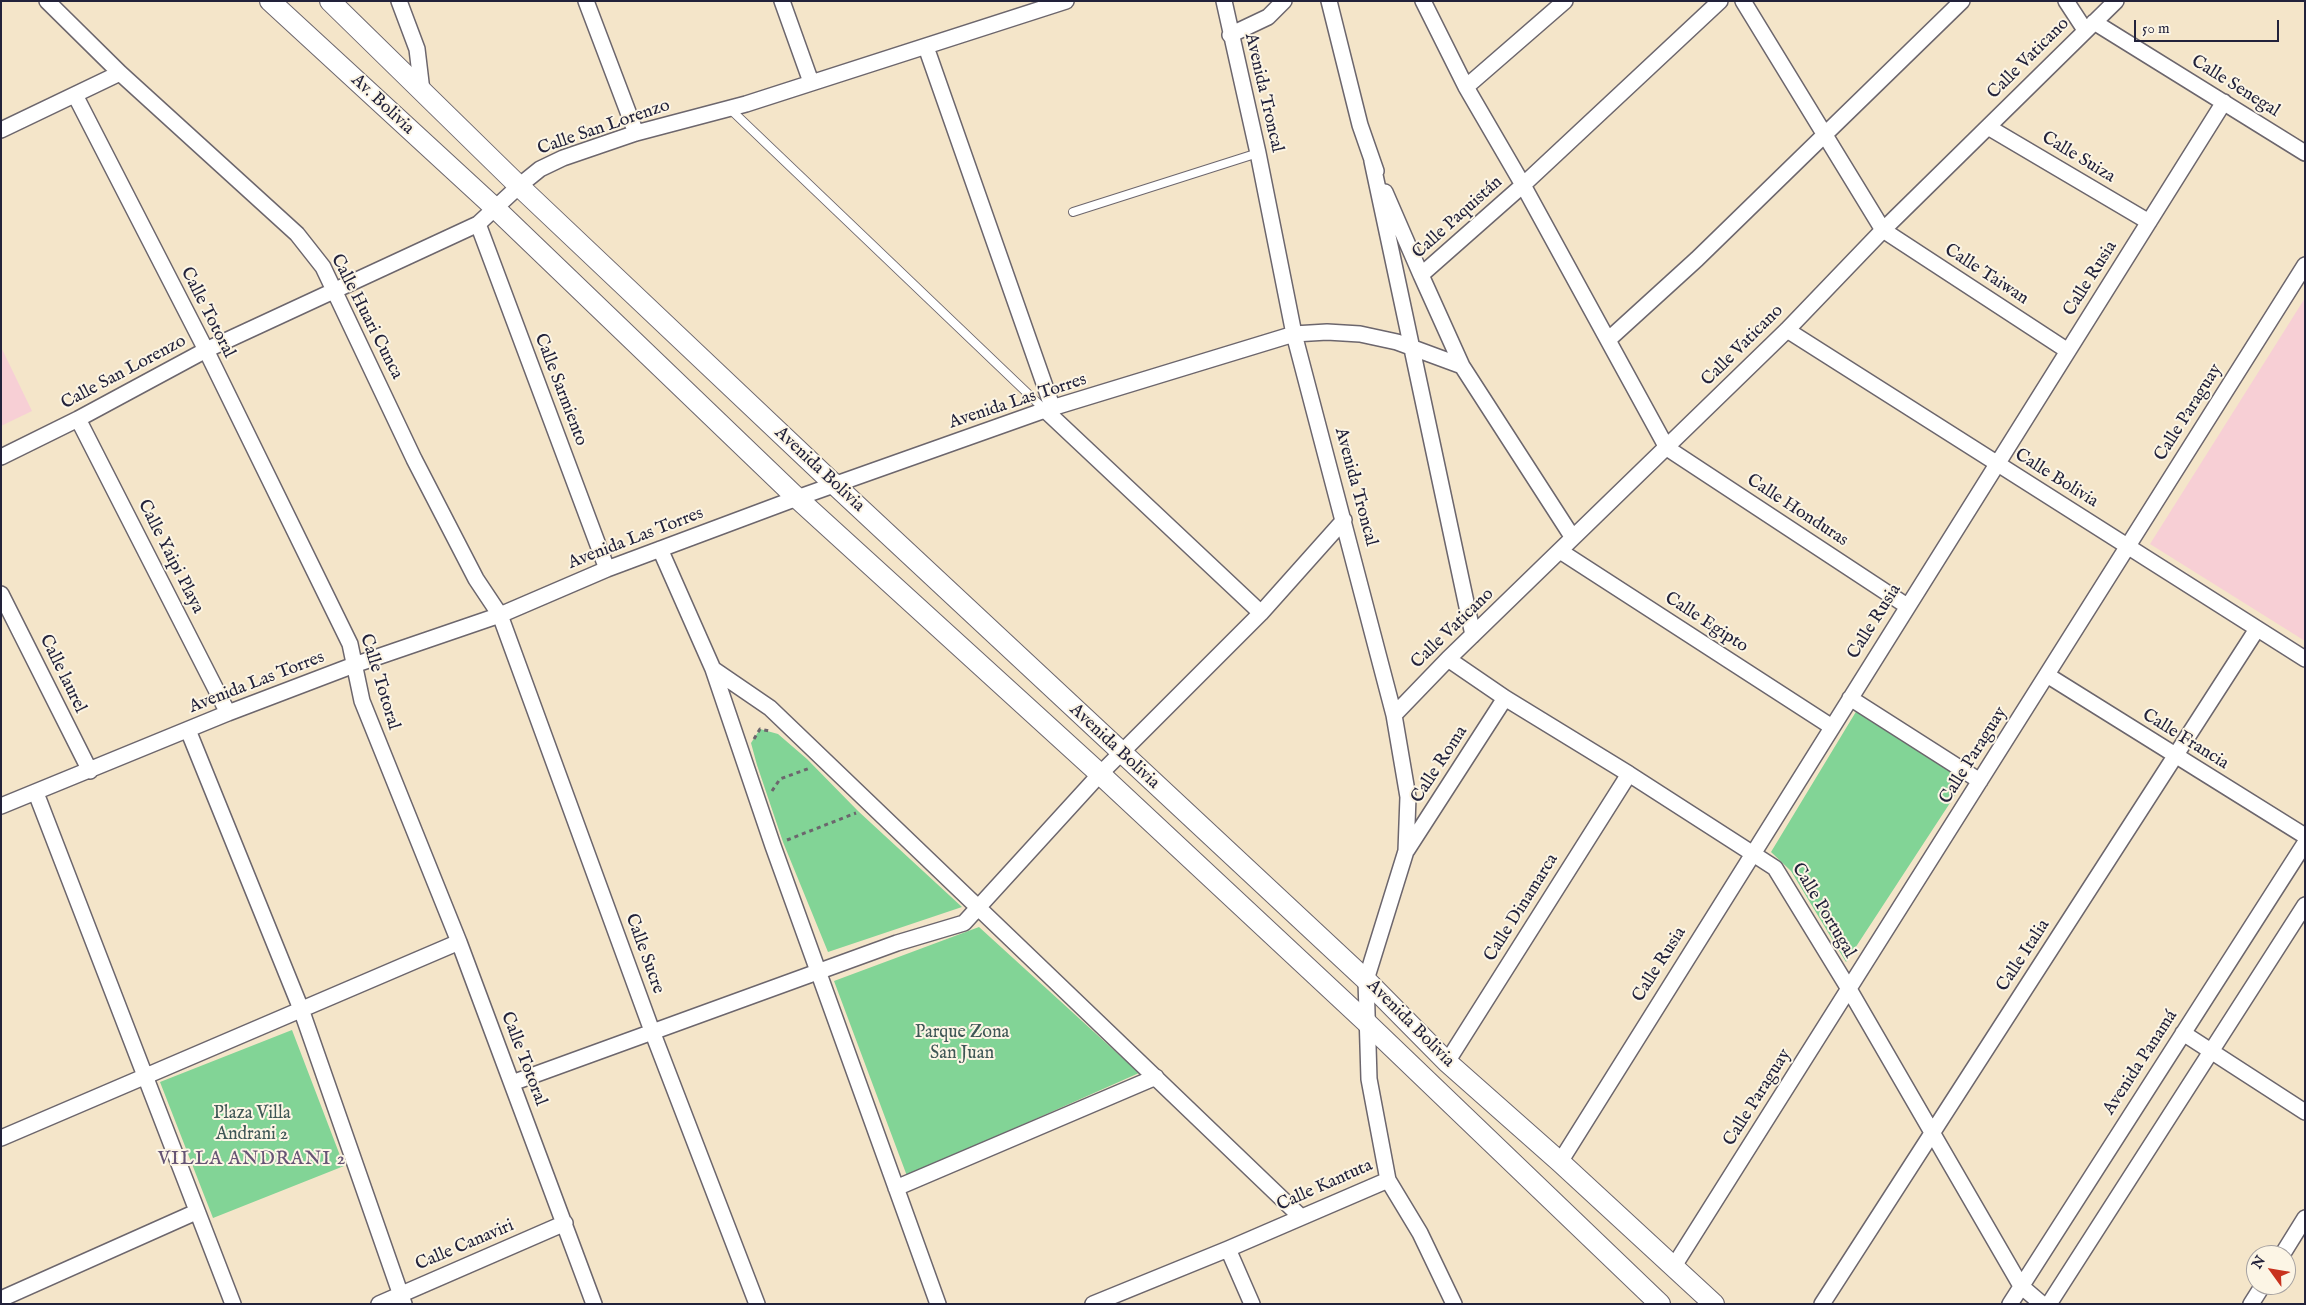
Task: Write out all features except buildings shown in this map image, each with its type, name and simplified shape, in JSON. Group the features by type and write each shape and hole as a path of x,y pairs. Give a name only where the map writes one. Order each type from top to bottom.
{"street":[{"name":"Calle Huari Cunca","path":"47,1 120,73 297,234 323,267 418,467 476,579 500,616"},
{"name":"Av. Bolivia","path":"270,1 495,208"},
{"name":"Av. Bolivia","path":"330,1 518,186"},
{"path":"400,1 417,48 422,91"},
{"path":"586,1 636,133"},
{"path":"782,1 811,82"},
{"name":"Calle San Lorenzo","path":"1,457 78,419 206,350 478,224 518,186 540,169 563,158 636,133 729,108 926,47 1035,6 1066,1"},
{"name":"Avenida Troncal","path":"1224,1 1230,35 1258,153 1294,334 1394,715 1408,797 1406,851 1366,980"},
{"path":"1230,35 1268,17 1284,1"},
{"path":"1329,1 1360,126 1372,161 1422,275"},
{"path":"1423,1 1466,87 1523,186 1667,448"},
{"path":"1466,87 1565,1"},
{"name":"Calle Paquistán","path":"1572,538 1462,366 1422,275 1523,186 1720,1"},
{"path":"1743,1 1883,230"},
{"path":"1608,340 1697,258 1962,1"},
{"path":"2066,1 2089,26"},
{"name":"Calle Vaticano","path":"1394,715 1472,635 1787,330 1883,230 2116,1"},
{"name":"Calle Senegal","path":"2089,26 2224,102 2305,153"},
{"path":"926,47 1049,410 1261,614"},
{"path":"1,130 120,73"},
{"name":"Calle Totoral","path":"75,95 206,350 350,644 362,701 459,942 594,1304"},
{"name":"Calle Rusia","path":"1560,1162 2224,102"},
{"name":"Calle Suiza","path":"1988,127 2148,222"},
{"path":"1372,161 1472,635"},
{"name":"Avenida Bolivia","path":"518,186 1121,753 1366,980 1447,1062 1560,1162 1714,1304"},
{"name":"Avenida Bolivia","path":"495,208 797,498 1100,774 1367,1023 1660,1304"},
{"name":"Calle Sarmiento","path":"478,224 607,569"},
{"name":"Calle Taiwan","path":"1883,230 2068,351"},
{"name":"Calle Paraguay","path":"1674,1266 2305,265"},
{"name":"Calle Bolivia","path":"1787,330 2305,659"},
{"name":"Avenida Las Torres","path":"1,806 228,713 354,665 500,616 607,569 797,498 1049,410 1294,334 1327,332 1360,334 1411,347 1462,366"},
{"name":"Calle Yaipi Playa","path":"78,419 228,713"},
{"name":"Calle Honduras","path":"1667,448 1907,606"},
{"path":"512,1083 897,943 964,923 1100,774 1261,614 1344,520"},
{"path":"660,549 712,669 773,846 938,1304"},
{"name":"Calle Egipto","path":"1560,551 1832,727"},
{"name":"Calle laurel","path":"1,594 90,771"},
{"name":"Calle Sucre","path":"500,616 652,1031 757,1304"},
{"name":"Calle Italia","path":"1822,1304 2257,629"},
{"name":"Calle Portugal","path":"1448,659 1505,698 1753,852 1775,868 1849,989 2021,1286 2042,1304"},
{"path":"712,669 770,708 1301,1217"},
{"name":"Calle Francia","path":"2047,675 2305,836"},
{"name":"Calle Roma","path":"1406,851 1505,698"},
{"path":"1850,698 1980,781"},
{"path":"188,730 301,1009 403,1299"},
{"name":"Calle Dinamarca","path":"1447,1062 1629,774"},
{"path":"36,793 233,1304"},
{"name":"Avenida Panamá","path":"2010,1304 2305,843"},
{"path":"2049,1304 2305,905"},
{"path":"3,1133 146,1075 459,942"},
{"name":"Calle Kantuta","path":"1093,1304 1228,1249 1388,1180 1369,1079 1366,980"},
{"path":"2183,1033 2305,1112"},
{"path":"896,1188 1156,1077"},
{"path":"1388,1180 1420,1233 1454,1304"},
{"path":"1,1298 196,1212"},
{"path":"2288,1245 2305,1218"},
{"name":"Calle Canaviri","path":"379,1304 403,1299 565,1223"},
{"path":"1228,1249 1252,1304"}],"lane":[{"path":"729,108 1049,410"},
{"path":"1073,212 1258,153"}],"path":[{"path":"751,743 760,729 778,734"},
{"path":"768,797 780,779 814,766 811,763"},
{"path":"773,846 858,812 852,805"}],"shaded area":[{"path":"2305,298 2305,641 2150,544"},
{"path":"1,347 32,411 1,426"}],"green space":[{"path":"1857,710 1965,780 1846,962 1791,871 1771,852"},
{"path":"760,729 778,734 807,759 858,811 962,907 828,952 783,842 757,765 751,743"},
{"name":"Parque Zona San Juan","path":"979,927 1139,1073 907,1176 834,981"},
{"name":"Plaza Villa Andrani 2","path":"292,1030 344,1166 213,1218 160,1082"}],"district":[{"name":"VILLA ANDRANI 2","path":"252,1160"}]}
